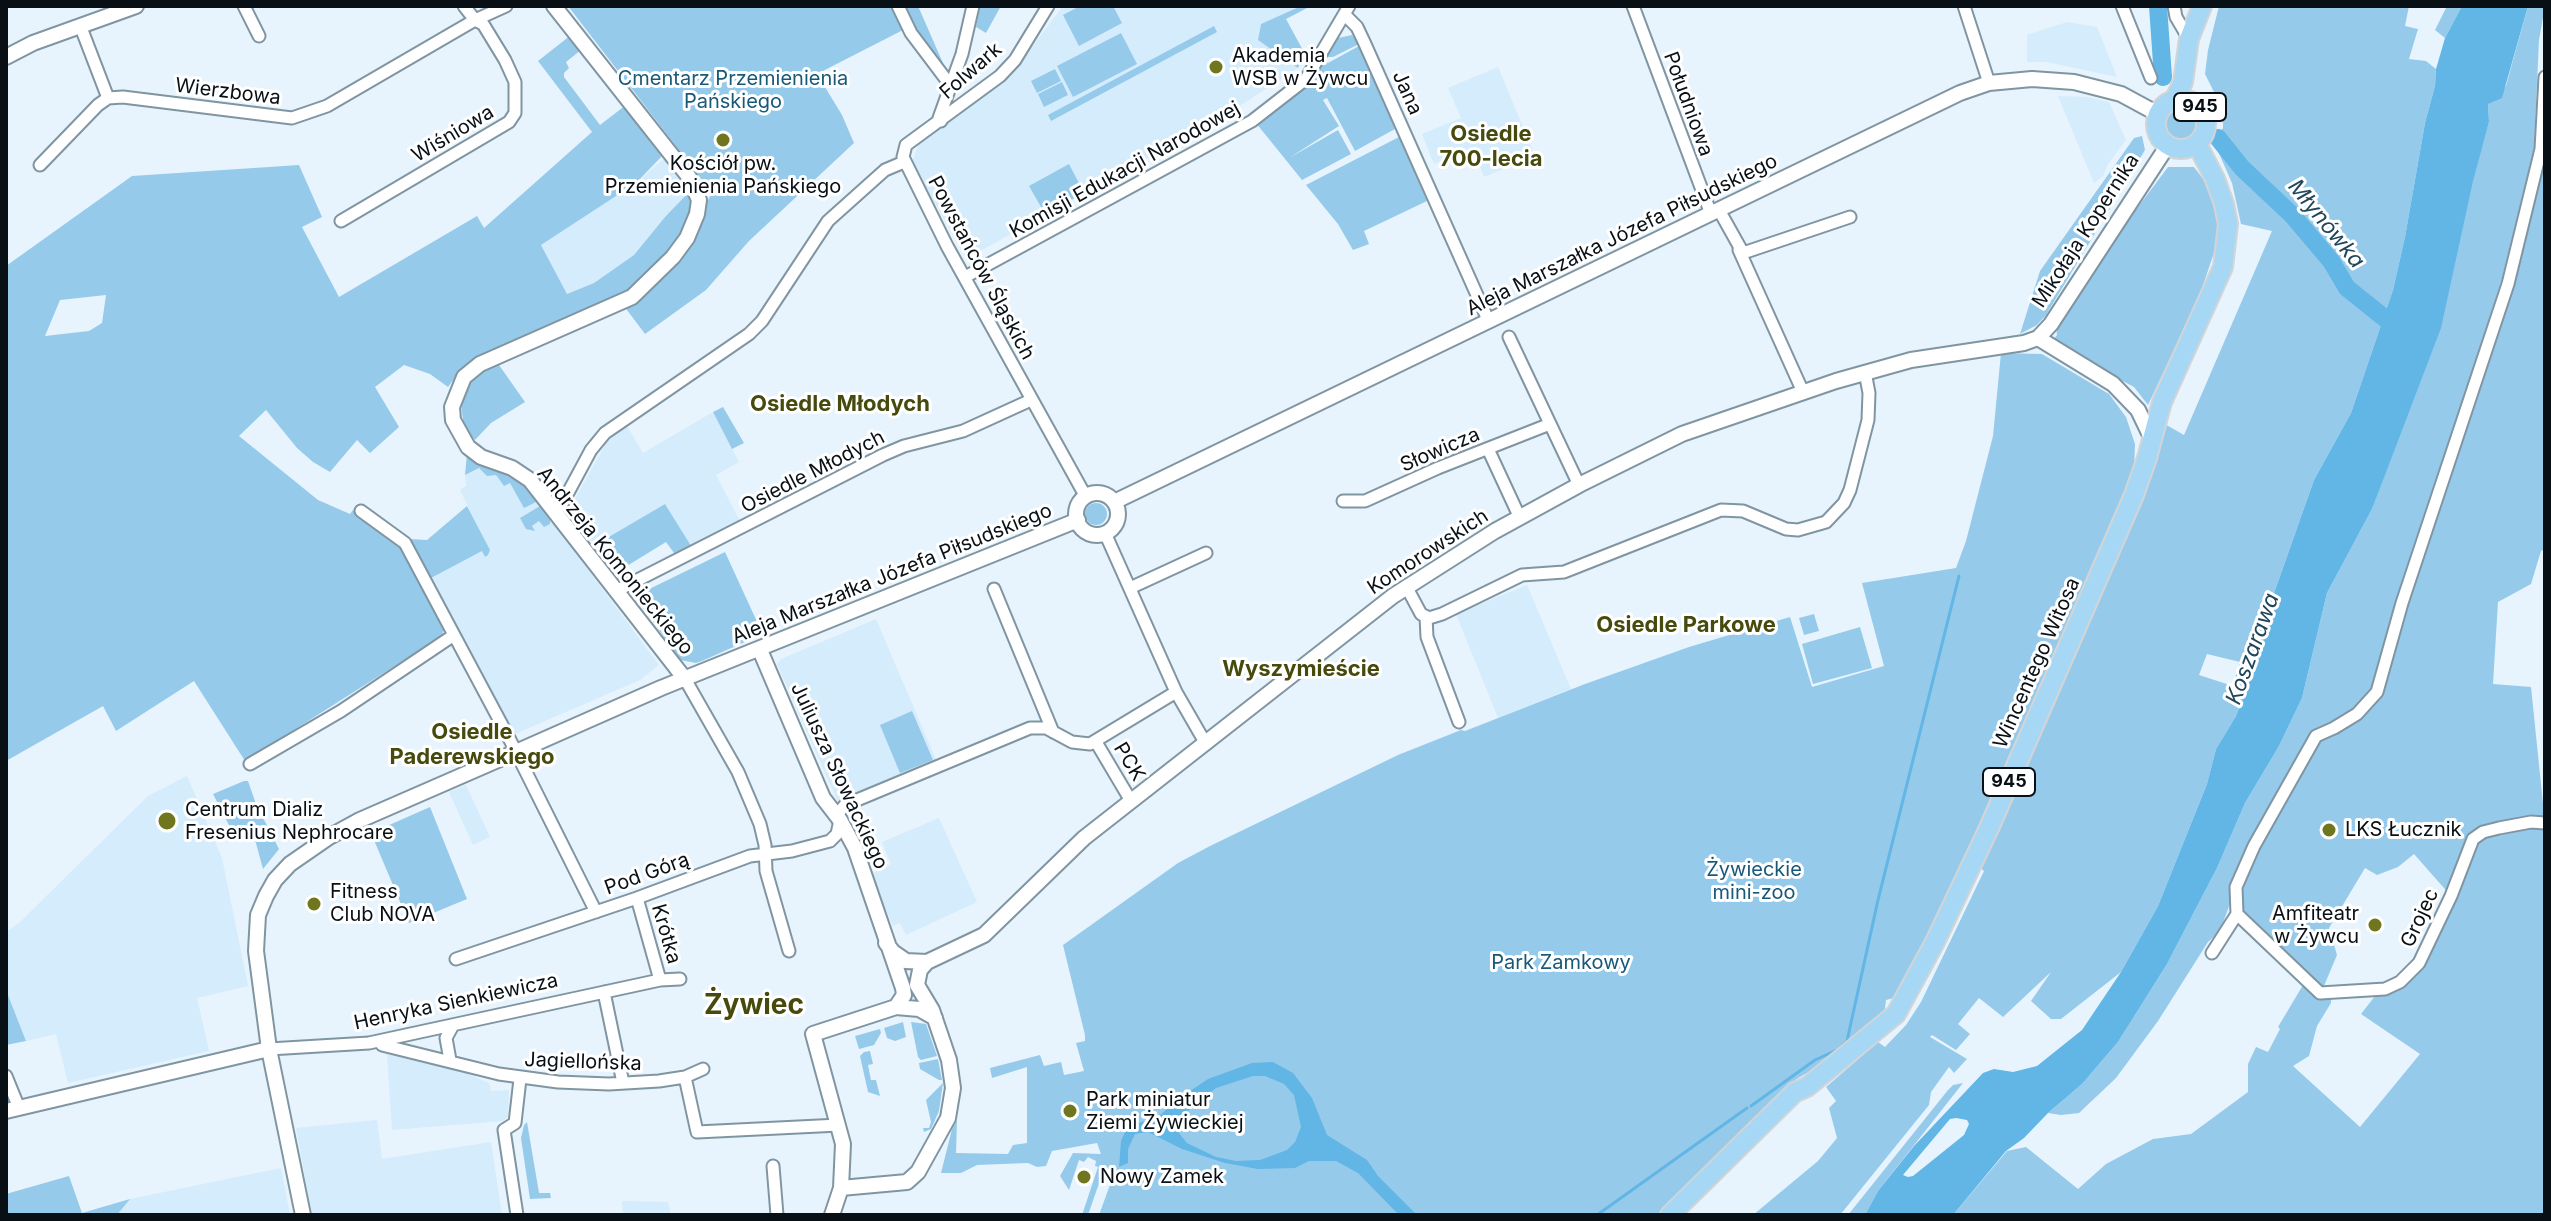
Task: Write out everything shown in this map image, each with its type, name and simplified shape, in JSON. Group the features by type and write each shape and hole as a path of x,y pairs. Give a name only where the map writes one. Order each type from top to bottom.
{"main road":[{"name":"945","path":"2185,101 2183,82 2189,39 2204,6"},
{"name":"945","path":"2185,101 2193,84 2204,6"},
{"name":"945","path":"2185,101 2205,115 2206,123 2197,144 2183,149 2168,145 2156,128 2158,114 2168,102 2185,101"},
{"name":"Wincentego Witosa","path":"1670,1215 1795,1092 1807,1087 1889,1022 1912,989 1990,826 2122,524 2147,458 2162,402 2223,267 2228,244 2224,204 2197,144"},
{"name":"Wincentego Witosa","path":"1687,1215 1799,1101 1807,1087"}],"street":[{"path":"6,57 13,51 136,6"},
{"path":"244,6 259,36"},
{"name":"Wiśniowa","path":"341,221 512,119 516,107 515,82 492,36 464,6"},
{"name":"Wierzbowa","path":"108,98 123,97 292,118 327,106 475,20 506,6"},
{"name":"Andrzeja Komonieckiego","path":"554,6 689,177 699,200 694,224 673,257 632,297 480,364 464,377 452,407 453,420 468,447 481,457 512,468 530,480 685,679 748,793 764,834 766,871 789,951"},
{"path":"898,6 911,33 951,86"},
{"name":"Folwark","path":"941,121 973,6"},
{"name":"Folwark","path":"904,162 906,145 985,89 1015,60 1048,6"},
{"name":"Południowa","path":"1633,6 1715,212 1738,249 1803,392"},
{"path":"1964,6 1989,83"},
{"path":"2122,6 2151,78"},
{"path":"2174,6 2176,17 2189,39"},
{"name":"Komisji Edukacji Narodowej","path":"965,277 1252,121 1306,79 1347,10"},
{"name":"Jana","path":"1347,10 1489,322"},
{"path":"40,165 108,98 80,25"},
{"path":"2212,953 2237,914 2236,887 2254,846 2316,736 2357,714 2377,692 2402,603 2508,284 2541,149 2545,77"},
{"name":"Aleja Marszałka Józefa Piłsudskiego","path":"1114,502 1950,98 1989,83 2032,79 2074,82 2121,94 2158,114"},
{"name":"Mikołaja Kopernika","path":"2038,338 2051,324 2168,145"},
{"name":"Powstańców Śląskich","path":"554,512 563,502 591,450 605,433 749,334 762,321 828,221 885,170 904,162 1086,497"},
{"path":"1738,249 1743,253 1751,251 1850,217"},
{"path":"1509,337 1579,485"},
{"path":"2038,338 2121,391 2138,410 2151,437"},
{"name":"Komorowskich","path":"927,962 993,929 1084,838 1406,586 1520,518 1682,434 1865,372 1911,360 2024,343 2038,338"},
{"path":"1406,586 1421,614 1426,617 1442,614 1522,575 1564,572 1721,510 1743,511 1786,529 1798,530 1826,522 1844,503 1850,490 1870,406 1865,372"},
{"name":"Osiedle Młodych","path":"616,591 883,455 904,446 963,431 1031,400"},
{"name":"Słowicza","path":"1343,501 1365,501 1438,468 1550,424"},
{"path":"1488,449 1520,518"},
{"path":"1101,493 1114,502 1118,508 1116,523 1105,533 1085,531 1078,520 1078,507 1086,497 1101,493"},
{"path":"361,511 405,543 516,752 596,912"},
{"name":"Aleja Marszałka Józefa Piłsudskiego","path":"303,1215 269,1049 258,975 258,915 275,880 290,864 329,837 516,752 685,679 1078,520"},
{"path":"1105,533 1176,692 1206,744"},
{"path":"1130,588 1206,553"},
{"path":"994,589 1053,732"},
{"path":"1426,617 1427,637 1459,722"},
{"path":"250,764 341,711 454,635"},
{"name":"Juliusza Słowackiego","path":"760,650 823,798 855,848 903,988 904,995 896,1007"},
{"path":"838,818 845,805 1018,732 1037,727 1072,742 1096,742 1176,692"},
{"name":"PCK","path":"1096,742 1131,801"},
{"name":"Pod Górą","path":"456,959 750,856 830,841 837,834 838,818"},
{"name":"Grojec","path":"2237,914 2320,993 2385,989 2400,982 2419,963 2451,896 2473,839 2483,832 2499,828 2531,822 2545,823"},
{"name":"Krótka","path":"637,898 660,980"},
{"path":"886,943 906,961 927,962"},
{"path":"841,1188 907,1182 928,1157 948,1118 953,1099 949,1060 935,1018 917,985 920,970 927,962"},
{"name":"Henryka Sienkiewicza","path":"12,1110 269,1049 369,1043 660,980 680,979"},
{"path":"604,992 623,1083"},
{"path":"832,1215 841,1188 844,1161 839,1125 813,1034 896,1007 919,1009 935,1018"},
{"path":"450,1060 446,1038 452,1027"},
{"name":"Jagiellońska","path":"369,1043 520,1079 623,1083 685,1077 703,1069"},
{"path":"6,1076 12,1110"},
{"path":"685,1077 697,1132 839,1125"},
{"path":"517,1215 504,1130 512,1126 517,1117 520,1079"},
{"path":"773,1166 777,1215"}],"shaded area":[{"path":"1063,6 1301,6 1261,24 1258,39 1298,68 1232,111 966,259 912,162 920,141 1016,68"},
{"path":"2067,22 2097,27 2117,77 2047,62 2027,62 2027,35"},
{"path":"1498,67 1535,156 1484,177 1472,148 1434,164 1422,134 1461,118 1448,88"},
{"path":"2058,96 2109,102 2126,140 2103,176 2094,183"},
{"path":"668,155 686,179 689,192 634,255 594,283 567,294 541,245 636,183"},
{"path":"713,412 739,462 716,475 741,523 693,549 665,504 595,545 573,515 571,506 606,443 627,426 643,453"},
{"path":"479,468 496,475 504,485 510,482 538,501 541,506 520,518 535,530 532,526 539,521 549,524 552,521 659,665 640,680 515,734 431,578 482,551 488,555 490,552 460,490 466,486 465,475"},
{"path":"1527,585 1571,689 1498,718 1456,614"},
{"path":"876,619 937,762 842,801 837,800 777,664 781,659"},
{"path":"187,776 222,858 248,986 197,998 209,1051 68,1083 56,1034 26,1041 6,990 6,932 19,923 148,796"},
{"path":"466,785 490,837 473,845 449,792"},
{"path":"939,818 977,902 906,935 900,923 893,926 870,875 891,864 882,842"},
{"path":"387,1054 466,1073 489,1083 491,1091 509,1090 508,1117 503,1121 392,1130"},
{"path":"377,1120 382,1159 491,1142 502,1215 312,1215 296,1128"},
{"path":"281,1168 290,1215 117,1215 130,1199"},
{"path":"622,1201 668,1202 671,1215 623,1215"}],"green space":[{"name":"Cmentarz Przemienienia Pańskiego","path":"568,6 918,6 946,70 939,71 903,30 817,74 842,115 854,143 749,241 706,290 645,334 618,298 477,356 448,387 430,374 404,365 375,387 399,427 370,453 357,440 330,472 297,448 266,410 239,436 318,500 350,514 353,510 401,545 444,628 442,636 245,761 194,681 116,731 103,706 6,761 6,266 132,176 299,165 322,217 302,227 339,297 477,216 484,228 592,132 538,61 571,35 581,50 566,62 569,68 564,77 600,125 626,105 664,154 636,183 541,245 567,294 594,283 634,255 689,192 692,202 687,223 705,217 705,205 712,193","holes":["106,295 102,323 89,331 45,336 60,300"]},
{"path":"980,6 1001,6 986,33 976,27"},
{"path":"1080,6 1113,6 1122,23 1079,46 1063,15"},
{"path":"1301,6 1311,6 1286,19 1305,54 1298,68 1258,40 1261,24"},
{"path":"2219,6 2409,6 2405,26 2418,29 2409,59 2426,61 2436,69 2393,290 2351,413 2314,480 2273,596 2240,662 2207,654 2199,675 2233,686 2243,698 2216,749 2207,784 2158,906 2121,972 2061,1019 2051,1019 2031,1001 2051,972 2003,1017 1979,998 1958,1024 1970,1034 1956,1050 1932,1035 1930,1037 1967,1059 1954,1073 1949,1067 1931,1092 1929,1105 1840,1215 1753,1215 1818,1161 1837,1138 1829,1108 1836,1101 1826,1087 1878,1042 1885,1047 1906,1025 1921,1002 1984,871 1979,867 2163,423 2184,435 2272,231 2241,224 2232,183 2213,140 2223,128 2223,110 2205,74"},
{"path":"2447,6 2462,6 2445,38 2435,30"},
{"path":"2528,6 2545,6 2539,40 2534,148 2501,282 2396,604 2402,603 2473,410 2513,287 2545,161 2545,549 2541,551 2531,584 2498,602 2493,684 2531,687 2545,823 2545,1215 1953,1215 2007,1151 2026,1147 2078,1189 2106,1164 2153,1139 2191,1134 2248,1092 2248,1064 2256,1047 2268,1052 2280,1029 2278,1027 2306,980 2237,914 2235,890 2220,931 2208,942 2158,1021 2116,1078 2079,1113 2048,1113 2082,1084 2118,1042 2167,964 2217,868 2245,803 2279,746 2302,698 2327,593 2372,509 2398,437 2489,122 2488,104 2506,86","holes":["2414,854 2451,896 2408,975 2373,991 2375,996 2361,1014 2420,1054 2360,1127 2293,1066 2309,1056 2317,1026 2331,1003 2331,994 2321,993 2337,955 2329,928 2365,868 2377,875 2398,867"]},
{"path":"1214,26 1217,32 1051,121 1048,115"},
{"path":"1121,33 1137,64 1073,97 1057,66"},
{"path":"1352,35 1359,44 1327,57 1338,38"},
{"path":"1359,46 1395,129 1355,151 1327,98 1323,100 1339,126 1289,158 1338,130 1351,154 1302,180 1256,123 1298,93 1324,60 1328,63"},
{"path":"1055,69 1061,81 1037,93 1031,81"},
{"path":"1062,82 1068,95 1044,107 1038,94"},
{"path":"2181,109 2192,114 2197,125 2192,136 2181,141 2170,136 2165,125 2170,114"},
{"path":"2142,136 2145,150 2046,315 2037,325 2020,334 2040,271 2134,138"},
{"path":"1399,137 1427,201 1364,231 1369,244 1353,250 1338,224 1306,185"},
{"path":"1069,164 1084,193 1045,214 1029,186"},
{"path":"2168,167 2194,167 2212,200 2218,225 2216,247 2199,297 2148,405 2134,387 2057,346 2053,340 2057,335 2056,327 2129,214 2132,215"},
{"name":"Park Zamkowy","path":"2001,353 2042,354 2109,394 2126,417 2135,444 2134,472 1931,933 1898,997 1886,1000 1884,1016 1844,1051 1795,1080 1665,1215 1099,1215 1111,1182 1105,1166 1088,1215 1082,1215 1098,1167 1095,1166 1096,1161 1088,1157 1084,1162 1079,1160 1069,1190 1060,1176 1073,1153 1101,1154 1097,1143 1052,1151 1046,1166 1037,1167 1028,1163 977,1165 961,1173 941,1173 957,1120 956,1153 1008,1154 1013,1145 1027,1143 1027,1067 992,1078 990,1068 1040,1055 1044,1066 1061,1062 1064,1075 1084,1071 1076,1043 1085,1041 1085,1035 1063,945 1178,863 1398,755 1689,647 1790,617 1812,687 1884,666 1862,583 1956,568 1993,436"},
{"path":"499,365 525,402 491,423 475,440 464,428 461,404 464,391 483,371"},
{"path":"723,407 744,443 732,449 713,412"},
{"path":"467,454 526,482 551,516 550,524 544,527 539,521 532,526 535,531 526,529 520,518 540,506 538,501 524,508 510,483 504,486 496,475 487,476 479,468 465,475"},
{"path":"1096,503 1104,506 1107,514 1104,522 1096,525 1088,522 1085,514 1088,506"},
{"path":"665,504 693,549 677,557 666,542 622,569 629,581 623,583 595,545"},
{"path":"467,506 490,550 488,555 485,557 482,551 431,578 409,539 427,540"},
{"path":"725,552 759,626 744,632 747,641 702,661 680,660 635,596"},
{"path":"1814,614 1819,631 1804,635 1799,618"},
{"path":"1860,627 1872,668 1813,684 1802,644"},
{"path":"912,711 933,760 900,773 880,725"},
{"path":"248,781 279,849 263,869 254,836 234,835 213,794"},
{"path":"430,807 467,899 409,923 371,833"},
{"path":"6,990 26,1041 6,1045"},
{"path":"903,1022 906,1037 895,1041 887,1038 884,1028"},
{"path":"911,1022 926,1024 937,1056 921,1060 918,1057"},
{"path":"880,1029 874,1045 859,1049 855,1036"},
{"path":"870,1051 873,1064 868,1065 871,1080 876,1080 880,1096 868,1092 860,1056"},
{"path":"938,1059 942,1080 920,1069 919,1063"},
{"path":"943,1083 939,1111 931,1129 924,1132 923,1128 929,1128 931,1122 926,1100"},
{"path":"1963,1083 1878,1191 1865,1215 1848,1215 1948,1090 1953,1085"},
{"path":"527,1122 539,1193 550,1193 551,1198 530,1199 521,1138"},
{"path":"69,1176 82,1213 130,1199 117,1215 6,1215 6,1194"}],"water":[{"name":"Koszarawa","path":"2462,6 2528,6 2502,98 2488,104 2489,122 2441,328 2372,509 2327,593 2302,698 2279,746 2245,803 2217,868 2167,964 2118,1042 2082,1084 2006,1151 1953,1215 1865,1215 1878,1191 1914,1146 1983,1073 1994,1069 2013,1072 2037,1066 2082,1030 2121,972 2158,906 2207,784 2216,749 2243,698 2233,686 2240,662 2273,596 2314,480 2351,413 2393,290 2436,69 2445,38","holes":["1950,1119 1967,1120 1969,1124 1964,1135 1913,1176 1903,1175"]},
{"path":"1273,1062 1293,1073 1312,1098 1327,1135 1367,1160 1378,1176 1417,1215 1399,1215 1358,1173 1336,1161 1309,1161 1295,1168 1258,1169 1225,1163 1182,1149 1148,1132 1135,1134 1128,1149 1128,1163 1119,1167 1121,1141 1125,1132 1135,1124 1157,1118 1208,1079 1252,1063","holes":["1253,1076 1265,1076 1284,1084 1294,1095 1301,1127 1295,1142 1287,1150 1260,1160 1236,1161 1216,1157 1187,1143 1179,1133 1182,1116 1216,1088"]}],"waterway":[{"name":"Młynówka","path":"2158,6 2163,77"},
{"name":"Młynówka","path":"2218,138 2242,168 2292,215 2331,261 2347,288 2402,332"},
{"path":"1751,1106 1847,1041 1878,900 1959,576"},
{"path":"1597,1215 1747,1108"}],"place":[{"name":"Akademia WSB w Żywcu","path":"1216,67"},
{"name":"Kościół pw. Przemienienia Pańskiego","path":"723,140"},
{"name":"Centrum Dializ Fresenius Nephrocare","path":"167,821"},
{"name":"LKS Łucznik","path":"2329,830"},
{"name":"Fitness Club NOVA","path":"314,904"},
{"name":"Amfiteatr w Żywcu","path":"2375,925"},
{"name":"Park miniatur Ziemi Żywieckiej","path":"1070,1111"},
{"name":"Nowy Zamek","path":"1084,1177"}],"district":[{"name":"Osiedle 700-lecia","path":"1491,146"},
{"name":"Osiedle Młodych","path":"840,404"},
{"name":"Osiedle Parkowe","path":"1686,625"},
{"name":"Wyszymieście","path":"1301,669"},
{"name":"Osiedle Paderewskiego","path":"472,744"},
{"name":"Żywiec","path":"754,1006"}],"park label":[{"name":"Żywieckie mini-zoo","path":"1754,882"}]}
